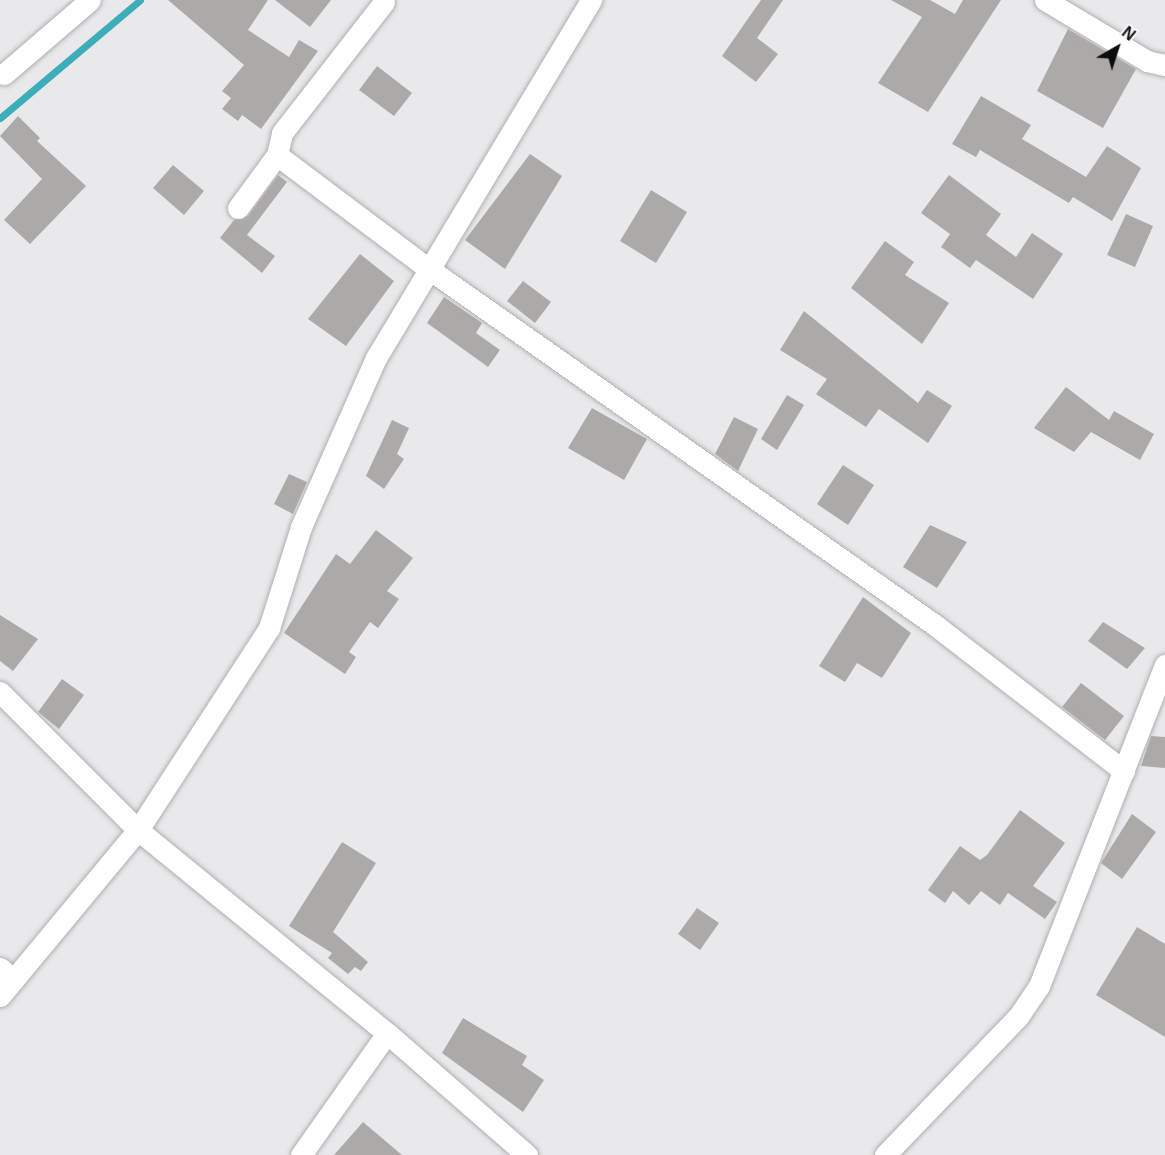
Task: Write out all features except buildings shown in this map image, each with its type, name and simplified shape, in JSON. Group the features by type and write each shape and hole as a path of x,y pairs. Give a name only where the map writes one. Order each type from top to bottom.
{"street":[{"path":"4,75 90,0"},
{"path":"0,996 7,974 138,830 269,628 301,527 376,358 591,0"},
{"path":"1045,0 1147,61 1165,66"},
{"path":"238,208 277,155 282,134 384,2"},
{"path":"277,155 429,269 935,625 1124,771"},
{"path":"885,1155 1018,1017 1038,986 1165,665"},
{"path":"0,692 138,830 387,1033 527,1155"},
{"path":"300,1155 387,1033"}],"waterway":[{"path":"0,118 140,0"}]}
